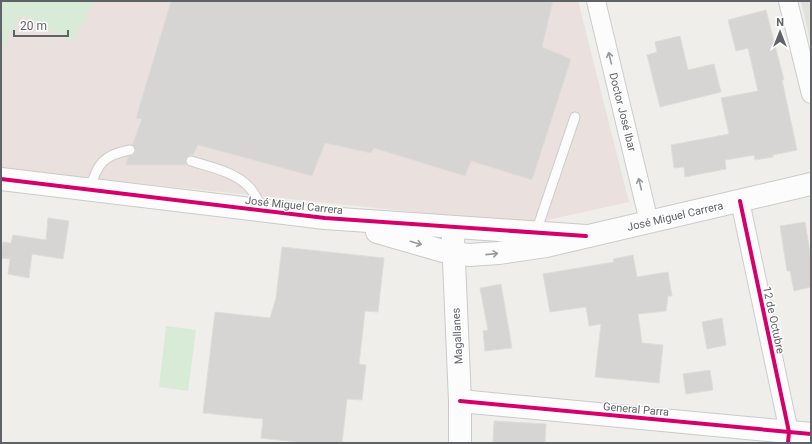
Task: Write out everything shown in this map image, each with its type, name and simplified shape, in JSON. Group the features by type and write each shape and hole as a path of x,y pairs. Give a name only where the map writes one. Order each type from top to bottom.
{"street":[{"name":"Doctor José Ibar","path":"596,1 649,222"},
{"path":"788,1 811,94"},
{"name":"José Miguel Carrera","path":"1,179 324,218 586,236"},
{"name":"José Miguel Carrera","path":"324,218 454,253 484,255 510,252 809,187"},
{"name":"12 de Octubre","path":"740,201 789,438"},
{"name":"Magallanes","path":"453,228 460,401 460,443"},
{"name":"General Parra","path":"460,401 789,438 811,434"}],"lane":[{"path":"536,232 575,117"},
{"path":"90,190 95,171 103,162 115,152 130,150"},
{"path":"191,161 217,169 237,179 249,188 264,211"}],"shaded area":[{"path":"94,1 578,1 629,202 529,224 1,169 1,52 7,38 21,14 72,41"},
{"path":"801,1 811,1 811,45"}],"green space":[{"path":"1,1 94,1 72,42 21,14 1,52"},
{"path":"166,326 196,330 188,391 159,387"}],"building":[{"path":"171,1 553,1 542,47 571,59 532,180 471,161 465,176 374,148 371,153 325,143 312,176 198,145 193,155 189,155 185,159 186,165 126,165 128,156 134,155 136,151 132,145 142,119 136,118"},
{"path":"766,10 784,80 782,80 797,150 773,155 773,157 755,160 754,155 725,160 726,169 685,177 684,167 674,168 671,145 729,134 721,98 758,91 748,48 736,51 728,20"},
{"path":"680,36 688,70 714,64 721,92 660,107 647,55 657,52 655,42"},
{"path":"48,218 69,221 63,259 32,254 29,278 8,274 10,259 1,258 3,242 11,243 13,235 46,240"},
{"path":"805,222 811,258 811,287 794,291 790,271 787,271 780,226"},
{"path":"282,247 384,258 378,312 365,311 359,364 366,365 362,400 347,399 342,443 306,443 261,438 263,419 203,413 215,312 270,318 276,298"},
{"path":"633,255 637,277 668,272 672,296 668,296 666,311 638,314 642,343 663,345 659,383 595,377 601,324 589,326 586,307 550,312 543,274 614,262 613,259"},
{"path":"501,284 512,348 485,351 483,331 488,330 480,288"},
{"path":"722,318 726,345 707,349 702,322"},
{"path":"710,370 713,390 686,394 683,374"},
{"path":"494,421 546,424 545,443 493,443"}],"cycle path":[{"path":"1,179 325,218 586,236"},
{"path":"740,201 789,432 788,443"},
{"path":"460,401 811,434"}]}
